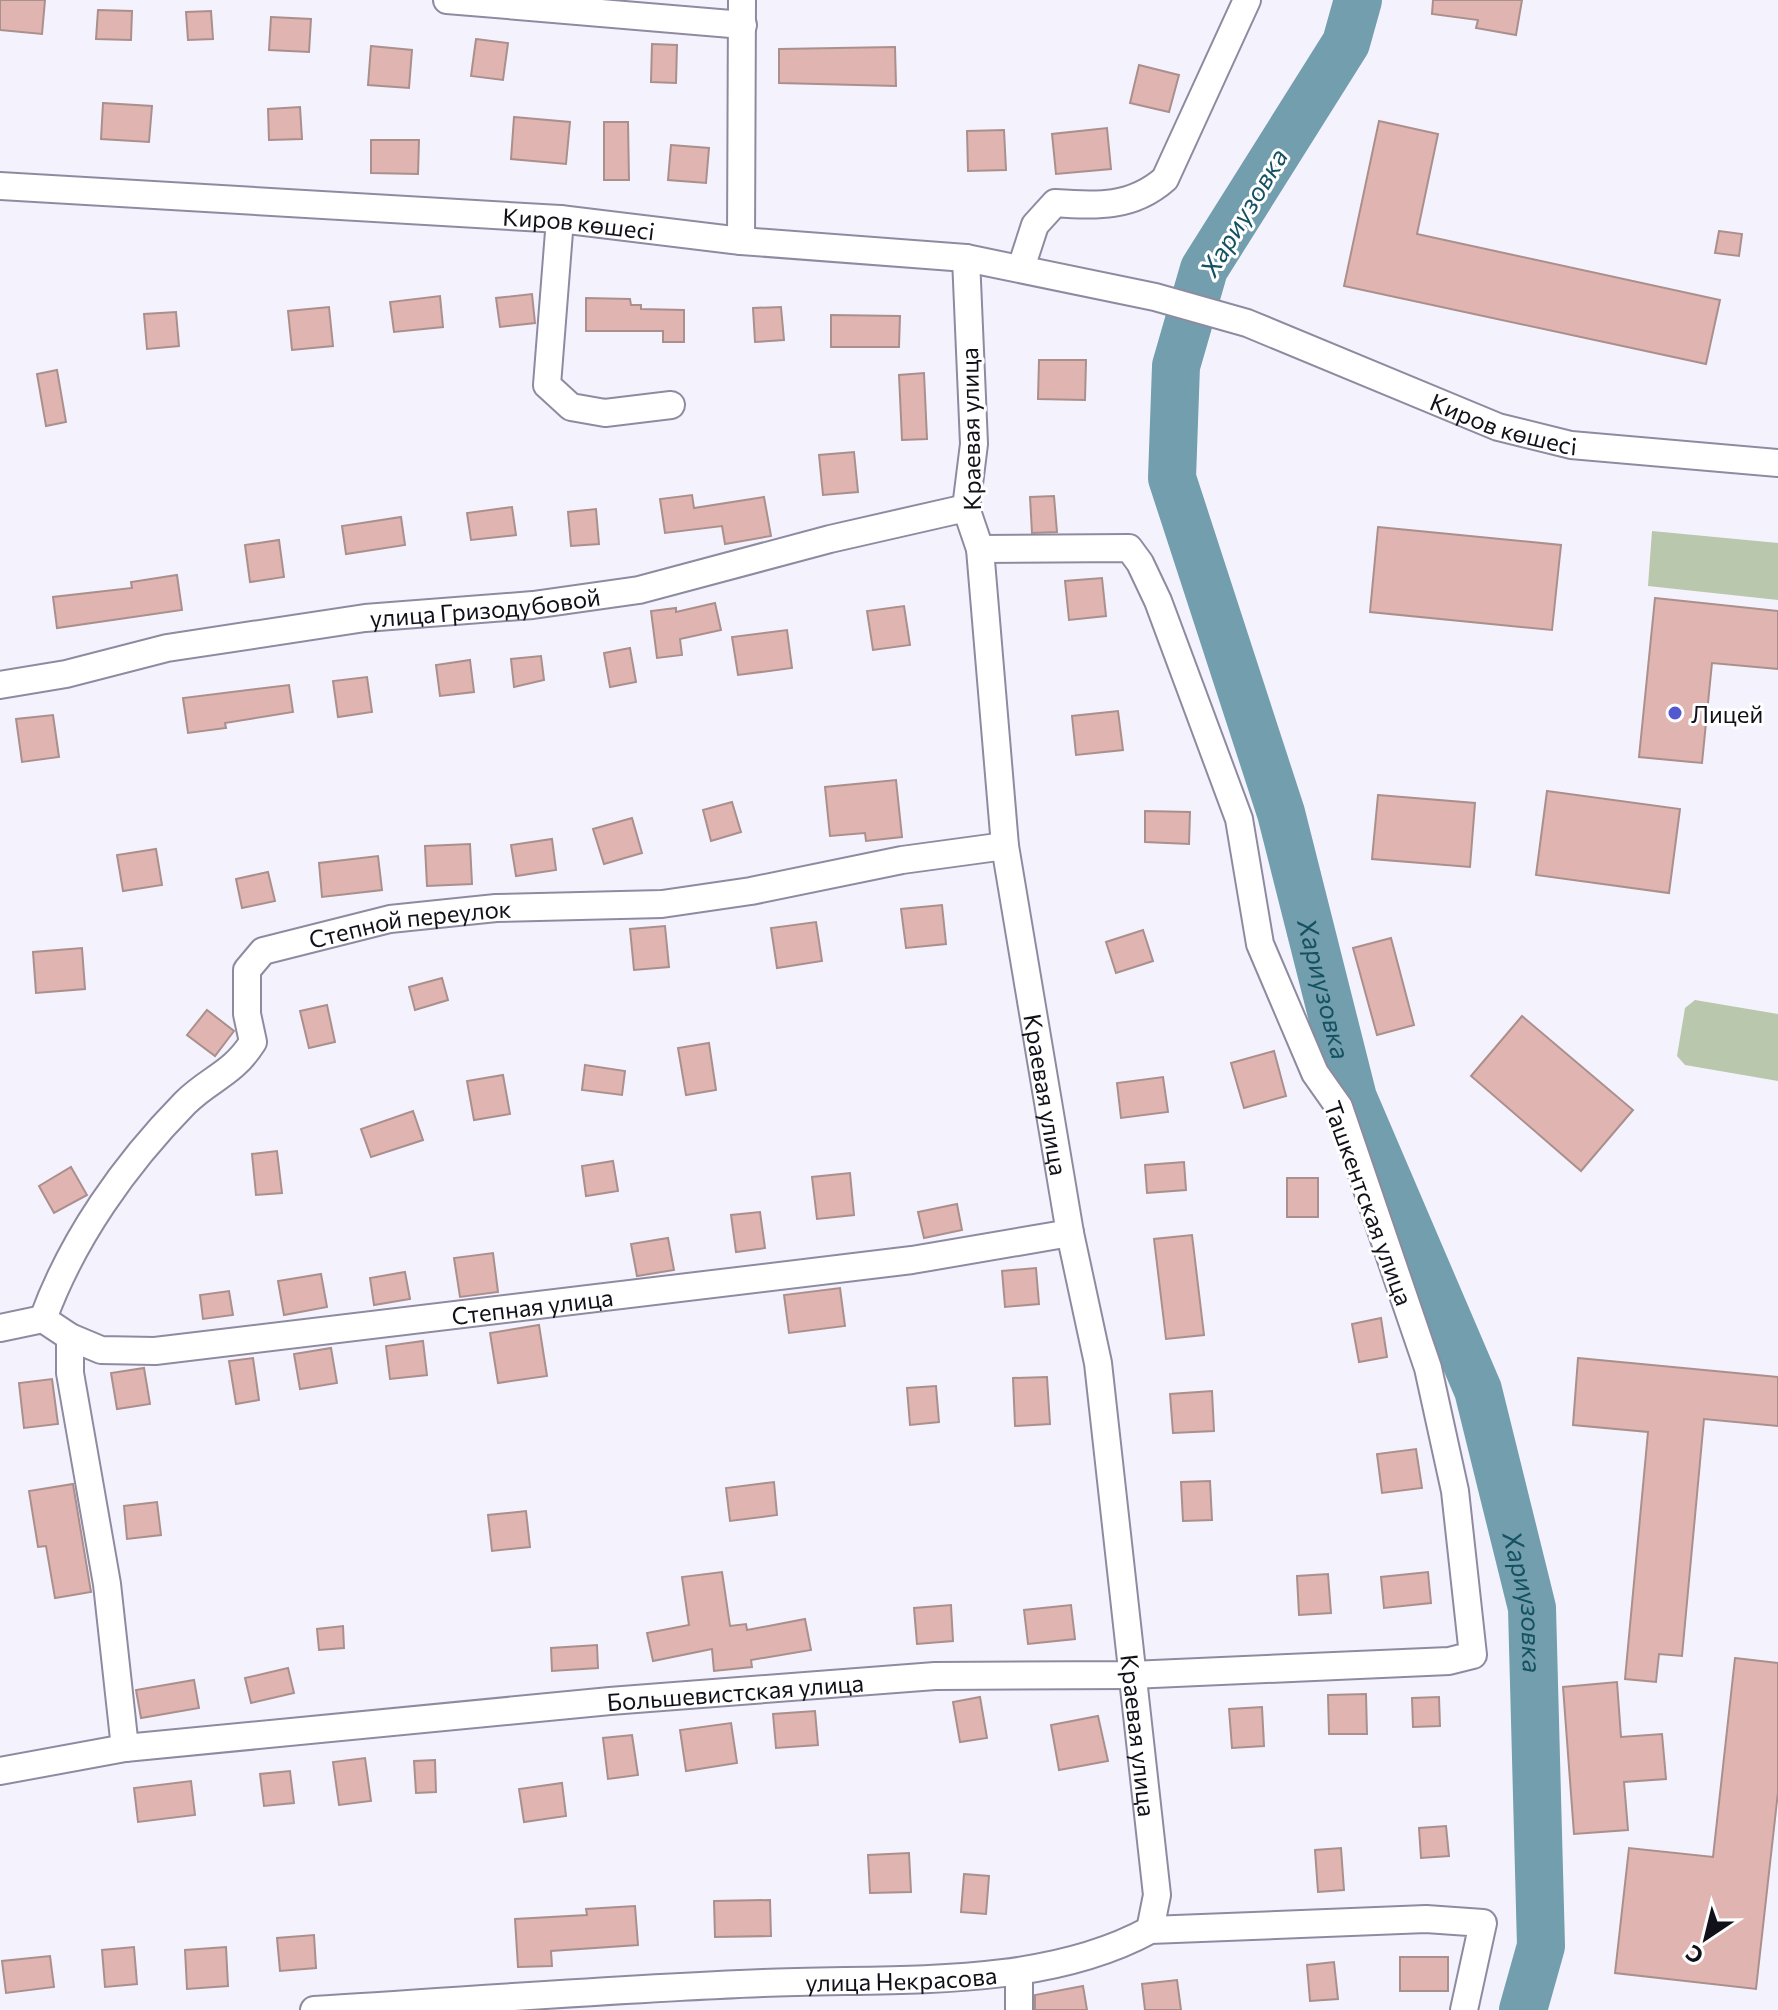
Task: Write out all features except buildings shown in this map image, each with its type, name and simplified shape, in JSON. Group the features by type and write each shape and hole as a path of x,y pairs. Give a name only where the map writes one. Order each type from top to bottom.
{"street":[{"path":"447,0 743,13 741,241"},
{"path":"1021,268 1035,225 1055,203 1126,203 1149,193 1165,179 1247,0"},
{"name":"Киров көшесі","path":"0,186 560,219 741,241 966,258 1155,297 1247,323 1498,427 1571,445 1778,463"},
{"path":"560,219 547,385 571,407 605,413 671,405"},
{"name":"Краевая улица","path":"966,258 974,444 966,508 980,549 1005,846 1070,1233 1098,1363 1157,1895 1150,1930"},
{"name":"улица Гризодубовой","path":"0,685 66,674 167,648 365,618 533,605 639,590 830,539 966,508"},
{"name":"Ташкентская улица","path":"980,549 1129,548 1146,576 1239,819 1260,944 1315,1073 1339,1107 1428,1368 1455,1491 1473,1655"},
{"name":"Степной переулок","path":"43,1319 55,1285 93,1219 148,1141 190,1098 239,1065 253,1042 247,1014 247,970 263,951 390,919 496,908 662,904 751,891 902,860 1005,846"},
{"name":"Степная улица","path":"43,1319 70,1337 101,1350 155,1351 912,1260 1070,1233"},
{"path":"0,1328 43,1319"},
{"path":"70,1337 70,1373 107,1584 125,1748"},
{"name":"Большевистская улица","path":"0,1771 125,1748 610,1701 935,1676 1131,1675 1449,1661 1473,1655"},
{"name":"улица Некрасова","path":"314,2010 613,2001 1019,1973 1129,1942 1150,1930 1426,1919 1483,1923 1464,2010"},
{"path":"1019,1973 1019,2010"}],"green space":[{"path":"1652,531 1778,543 1778,600 1648,586"},
{"path":"1695,1000 1778,1014 1778,1081 1685,1065 1677,1056 1685,1008"}],"waterway":[{"name":"Хариузовка","path":"1358,0 1346,43 1204,269 1176,366 1172,478 1281,813 1353,1098 1478,1390 1532,1608 1541,1946 1523,2010"}],"place":[{"name":"Лицей","path":"1675,713"}]}
